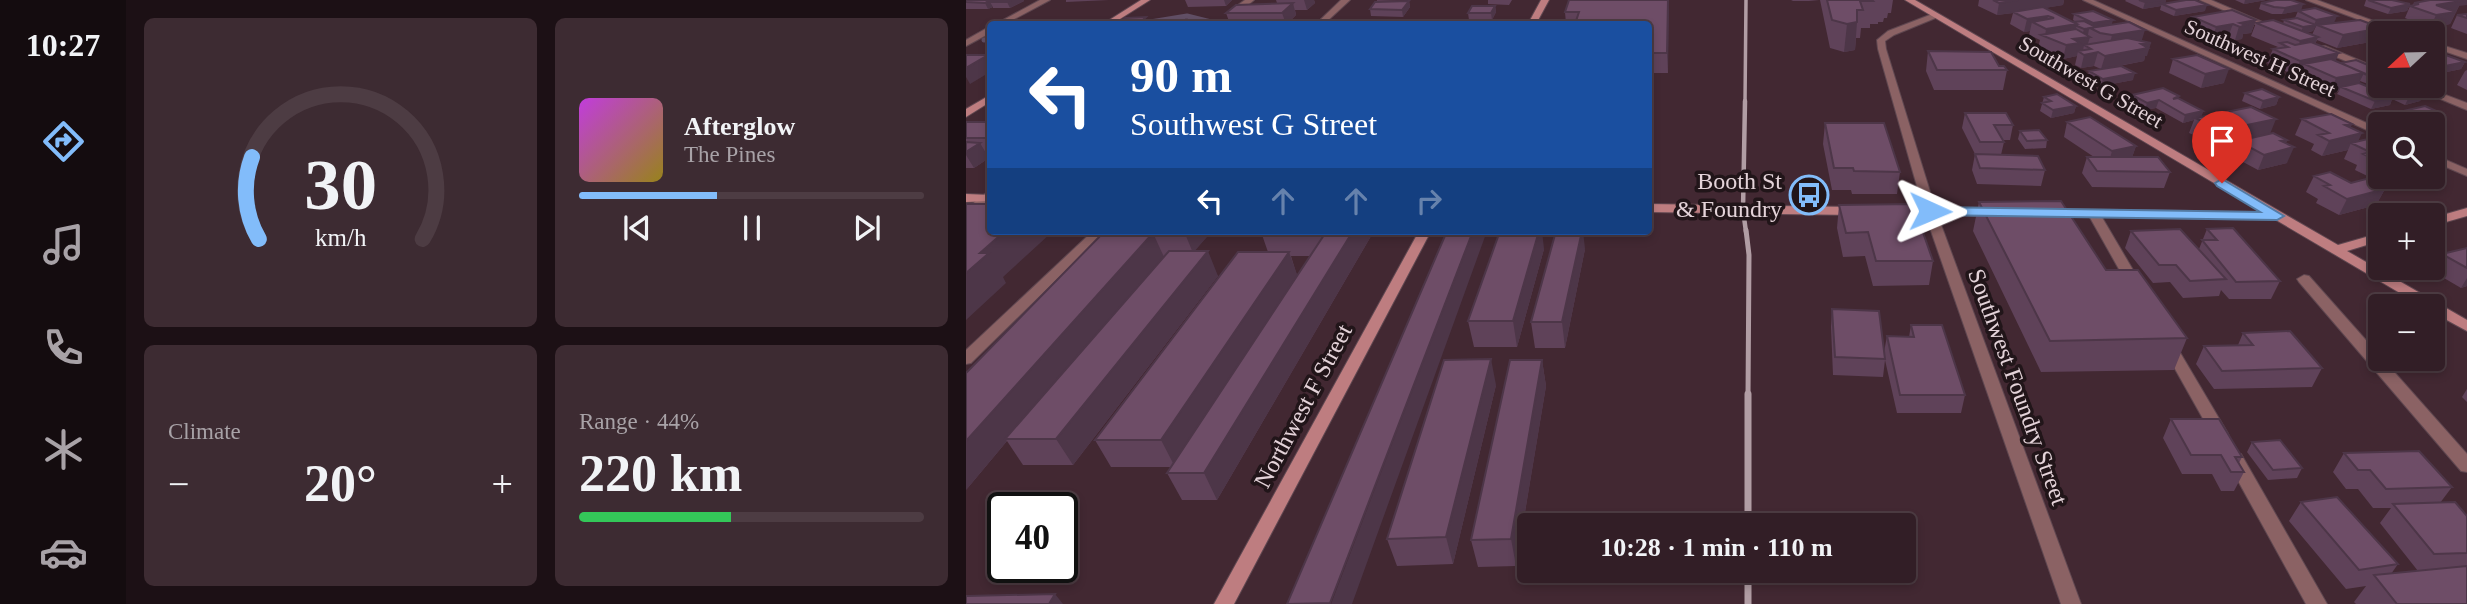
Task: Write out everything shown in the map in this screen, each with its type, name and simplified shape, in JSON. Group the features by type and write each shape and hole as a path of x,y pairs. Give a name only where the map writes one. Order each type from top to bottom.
{"main road":[{"path":"1112,21 1146,0"},
{"path":"1534,21 1545,0"},
{"name":"Southwest G Street","path":"1909,0 2411,294"},
{"path":"966,114 987,100"},
{"path":"966,198 987,198"},
{"path":"1652,208 1874,211"},
{"path":"1888,211 2012,212"},
{"path":"2445,218 2467,212"},
{"path":"2039,213 2277,216"},
{"name":"Northwest F Street","path":"1224,604 1423,235"},
{"path":"2336,250 2368,241"},
{"name":"Southwest G Street","path":"2445,314 2467,327"}],"street":[{"path":"1006,21 1046,0"},
{"path":"1234,12 1250,0"},
{"path":"1323,21 1346,0"},
{"name":"Southwest H Street","path":"2087,0 2368,128"},
{"path":"2203,0 2292,36"},
{"path":"2310,0 2369,21"},
{"name":"Southwest Foundry Street","path":"1935,15 1891,33 1881,40 1930,211 2071,604"},
{"path":"966,43 987,32"},
{"path":"2317,46 2368,67"},
{"path":"2445,49 2467,57"},
{"path":"2444,98 2467,107"},
{"path":"2445,163 2467,173"},
{"path":"966,215 987,200"},
{"path":"2094,214 2141,296"},
{"path":"966,359 1096,235"},
{"path":"2304,279 2467,466"},
{"path":"2161,332 2317,604"}],"building":[{"path":"966,0 990,0 985,3"},
{"path":"994,0 1011,0 990,2"},
{"path":"1569,0 1668,0 1667,53 1652,53 1652,21 1576,21 1579,12 1565,12"},
{"path":"1827,0 1873,1 1860,1 1863,10 1857,10 1857,22 1847,24 1832,20"},
{"path":"1993,0 2018,0 1999,3"},
{"path":"2186,0 2207,5 2176,10 2162,4"},
{"path":"2291,0 2303,4 2285,8 2261,3"},
{"path":"2368,0 2392,0 2410,4 2391,8"},
{"path":"2430,0 2461,1 2436,5 2456,12 2436,15 2410,6"},
{"path":"1409,1 1402,10 1370,9 1375,2"},
{"path":"1293,3 1282,13 1226,13 1236,5"},
{"path":"1472,6 1495,6 1491,13 1468,13"},
{"path":"2043,7 2077,24 2046,29 2032,22 2054,18 2048,16 2027,19 2013,12"},
{"path":"2315,8 2337,16 2316,20 2298,11"},
{"path":"2232,10 2256,20 2240,23 2246,25 2240,27 2233,24 2216,27 2193,17"},
{"path":"2093,11 2113,20 2093,23 2074,14"},
{"path":"1146,17 1142,21 1122,21 1125,18"},
{"path":"2297,18 2316,25 2303,27 2284,20"},
{"path":"2273,20 2318,37 2300,41 2256,23"},
{"path":"2360,20 2368,23 2368,31 2343,35 2317,25"},
{"path":"2084,21 2096,27 2084,29 2073,22"},
{"path":"2129,22 2145,30 2112,35 2090,28"},
{"path":"2076,29 2090,37 2073,39 2080,43 2066,45 2041,35"},
{"path":"2127,38 2151,43 2141,44 2148,48 2105,56 2098,52 2084,55 2078,51 2091,49 2084,45"},
{"path":"2311,42 2339,53 2300,61 2273,49 2288,47 2280,43 2295,45"},
{"path":"1928,51 1991,52 1999,66 2004,66 2007,70 1937,70"},
{"path":"966,55 987,55 987,56 966,68"},
{"path":"2197,55 2229,69 2205,74 2173,59"},
{"path":"2445,55 2465,62 2445,66"},
{"path":"2331,59 2364,73 2336,78 2304,64"},
{"path":"2356,60 2368,65 2368,76 2341,63"},
{"path":"2121,66 2135,73 2103,79 2089,71"},
{"path":"2359,83 2368,87 2368,98 2388,98 2375,101 2341,87"},
{"path":"2163,88 2179,96 2173,99 2178,98 2203,111 2185,115 2159,100 2147,103 2132,95"},
{"path":"2262,89 2279,97 2263,101 2245,93"},
{"path":"2057,94 2076,106 2053,110 2042,103 2051,101 2044,97"},
{"path":"2425,106 2438,112 2399,112"},
{"path":"2251,107 2276,119 2223,130 2195,118"},
{"path":"1965,113 2006,113 2013,125 1994,125 2004,142 1980,142"},
{"path":"2331,114 2352,124 2345,125 2362,133 2329,141 2318,135 2329,133 2302,119"},
{"path":"2090,117 2136,146 2112,151 2067,122"},
{"path":"966,122 987,122 987,138 966,138"},
{"path":"1825,123 1884,123 1900,172 1834,168"},
{"path":"2039,130 2047,140 2027,141 2020,131"},
{"path":"2273,133 2287,140 2281,141 2294,147 2264,155 2238,141"},
{"path":"2368,139 2368,151 2351,143"},
{"path":"966,142 980,143 966,152"},
{"path":"1975,154 2038,156 2045,170 1980,168"},
{"path":"2087,157 2158,157 2170,172 2097,171"},
{"path":"2330,172 2351,183 2366,179 2368,189 2385,189 2347,199 2324,186 2330,185 2314,176"},
{"path":"2061,201 2106,270 2138,270 2187,338 2050,341 1979,202"},
{"path":"966,204 987,204 987,235 1000,235 980,253 989,253 966,273"},
{"path":"1913,204 1933,261 1876,261 1868,232 1846,233 1839,205"},
{"path":"2233,228 2280,281 2236,282 2202,240 2217,240 2207,229"},
{"path":"2180,229 2226,279 2190,281 2176,265 2159,265 2131,231"},
{"path":"1101,235 1151,235 966,441 966,373"},
{"path":"1324,235 1351,235 1204,473 1167,473"},
{"path":"1445,235 1471,235 1330,603 1287,604"},
{"path":"1499,235 1538,235 1513,321 1468,321"},
{"path":"1555,235 1581,235 1562,322 1531,322"},
{"path":"2467,248 2467,268 2445,256 2445,253"},
{"path":"1169,251 1208,251 1056,439 1005,439"},
{"path":"1238,252 1289,252 1161,440 1095,440"},
{"path":"1832,309 1879,311 1885,359 1835,357"},
{"path":"1911,325 1942,325 1965,395 1900,395 1887,336 1914,337"},
{"path":"2290,331 2322,368 2222,371 2204,346 2253,345 2243,333"},
{"path":"1491,359 1446,537 1387,539 1444,360"},
{"path":"1510,360 1542,360 1511,539 1471,540"},
{"path":"2171,419 2219,419 2242,457 2235,457 2244,472 2231,472 2221,455 2191,455"},
{"path":"2280,440 2302,468 2273,470 2252,442"},
{"path":"2419,451 2452,487 2386,489 2370,470 2358,470 2344,453"},
{"path":"2337,497 2398,564 2359,570 2301,502"},
{"path":"2455,502 2467,516 2467,553 2434,554 2393,504"},
{"path":"2467,566 2467,604 2397,604 2374,575"},
{"path":"1055,594 1049,604 966,604 966,596"}],"waterway":[{"path":"1156,21 1187,16 1207,21"}],"railway":[{"path":"1745,103 1746,0"},
{"path":"1745,101 1743,210 1746,232"},
{"path":"1746,230 1749,255 1748,396"},
{"path":"1748,396 1748,513"},
{"path":"1748,583 1748,604"}],"place":[{"name":"Booth St & Foundry","path":"1809,195"}],"route":[{"path":"1930,211 2277,216 2222,183"}]}
